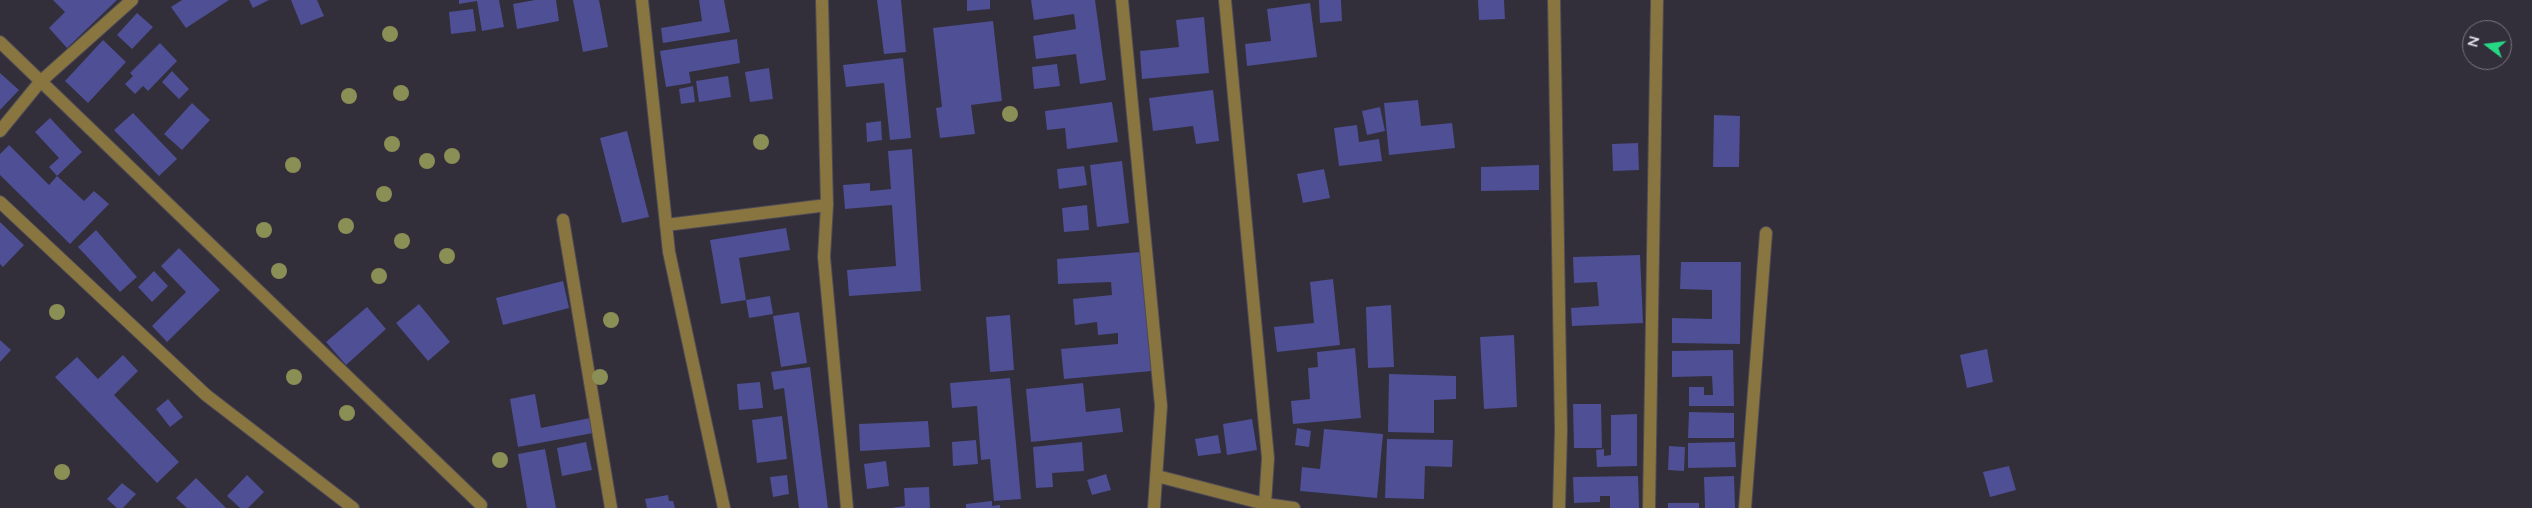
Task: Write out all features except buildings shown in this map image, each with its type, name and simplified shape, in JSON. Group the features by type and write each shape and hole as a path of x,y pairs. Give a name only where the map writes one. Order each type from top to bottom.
{"street":[{"path":"0,131 40,82 132,0"},
{"path":"642,0 669,252 724,508"},
{"path":"822,0 827,205 824,257 847,508"},
{"path":"1122,0 1161,406 1154,508"},
{"path":"1225,0 1268,458 1265,504"},
{"path":"1554,0 1561,430 1559,508"},
{"path":"1649,508 1657,0"},
{"path":"0,42 481,505"},
{"path":"0,202 206,395 353,508"},
{"path":"666,225 827,205"},
{"path":"563,220 611,508"},
{"path":"1745,508 1766,233"},
{"path":"1157,476 1265,504 1294,508"}]}
